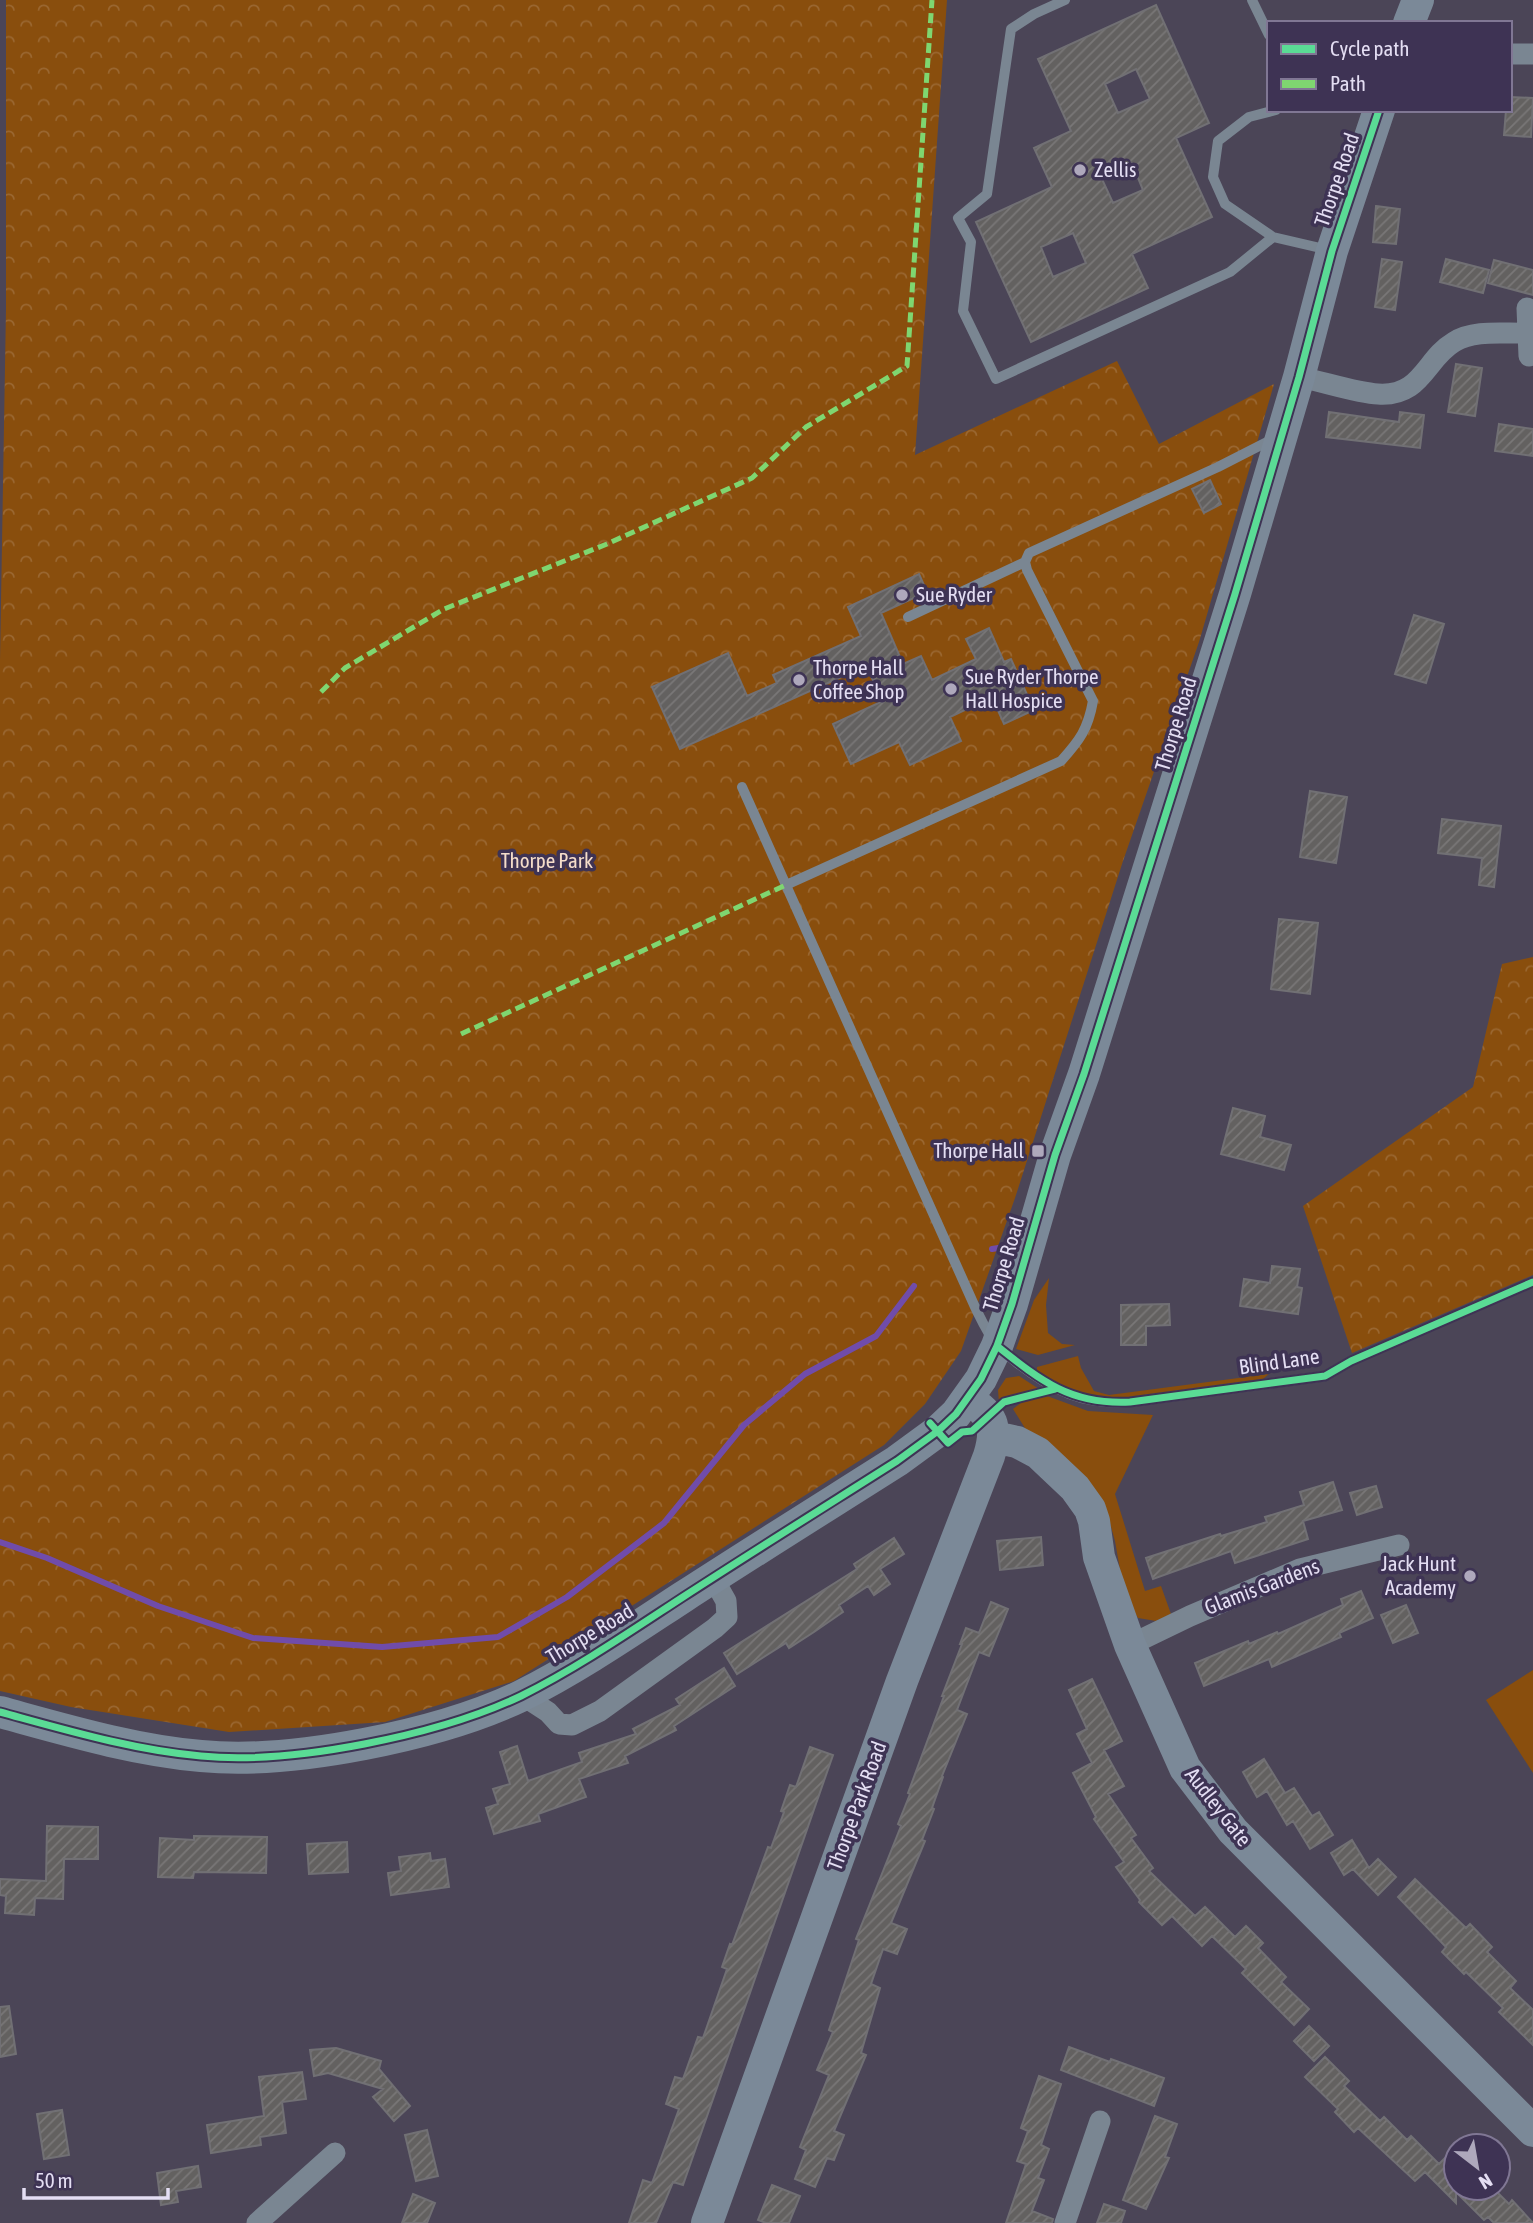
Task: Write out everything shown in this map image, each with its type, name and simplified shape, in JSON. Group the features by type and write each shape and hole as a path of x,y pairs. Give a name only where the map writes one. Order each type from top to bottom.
{"street":[{"path":"1410,21 1418,0"},
{"path":"1512,54 1533,54"},
{"name":"Thorpe Road","path":"0,1712 128,1744 201,1756 230,1757 289,1754 356,1744 453,1721 522,1695 622,1637 897,1461 938,1432 967,1399 981,1379 997,1346 1012,1304 1055,1155 1084,1074 1227,620 1299,376 1332,251 1378,112"},
{"path":"1527,308 1529,356"},
{"path":"1299,376 1378,394 1401,390 1420,380 1439,354 1455,341 1476,334 1528,333"},
{"path":"967,1399 989,1416 994,1427 994,1437"},
{"name":"Audley Gate","path":"994,1437 1017,1442 1038,1453 1075,1488 1090,1508 1099,1557 1130,1645 1185,1768 1233,1831 1533,2131"},
{"name":"Thorpe Park Road","path":"707,2223 893,1707 984,1471 994,1437"},
{"name":"Glamis Gardens","path":"1130,1645 1300,1569 1399,1545"},
{"path":"522,1695 548,1712 559,1724 572,1725 600,1711 705,1636 727,1617 726,1601 713,1578"},
{"path":"1065,2223 1100,2121"},
{"path":"257,2223 335,2153"}],"lane":[{"path":"1065,0 1034,14 1011,29 987,194 958,218 971,242 963,311 996,379 1230,272 1273,237"},
{"path":"1252,0 1267,31"},
{"path":"1268,112 1249,117 1217,141 1213,177 1225,204 1273,237 1332,251"},
{"path":"786,886 1061,761 1080,740 1090,722 1093,701 1027,570 1025,562 1029,553 1282,435"},
{"path":"908,617 1025,562"},
{"path":"741,787 975,1307 997,1346"},
{"name":"Blind Lane","path":"997,1346 1039,1380 1055,1389 1105,1404 1325,1376 1351,1361"}],"green space":[{"name":"Thorpe Park","path":"6,0 947,0 915,455 1117,361 1159,444 1274,384 1199,642 1123,861 1015,1198 961,1351 925,1404 884,1445 514,1681 385,1722 229,1732 71,1707 0,1691 0,661 6,309"},
{"path":"1533,957 1533,1275 1352,1353 1303,1206 1473,1087 1502,964"},
{"path":"1049,1278 1046,1305 1048,1333 1062,1344 1075,1345 1038,1355 1016,1349 1034,1300"},
{"path":"1078,1356 1081,1368 1094,1391 1109,1395 1269,1374 1263,1379 1112,1400 1083,1396 1056,1385 1037,1371 1037,1367"},
{"path":"1019,1376 1039,1389 999,1403 998,1390 1006,1378"},
{"path":"1047,1396 1088,1411 1153,1415 1115,1494 1145,1591 1161,1586 1171,1614 1156,1621 1138,1618 1125,1598 1115,1541 1104,1502 1028,1433 1013,1409 1022,1402"},
{"path":"1533,1670 1533,1773 1486,1700"}],"building":[{"name":"Zellis","path":"1156,5 1209,123 1176,138 1212,217 1132,254 1148,288 1031,342 976,222 1052,187 1034,148 1071,131 1038,59","holes":["1136,69 1150,99 1118,113 1105,84","1132,163 1143,190 1113,203 1101,177","1073,233 1086,263 1053,277 1041,247"]},
{"path":"1512,97 1533,98 1531,137 1504,135 1506,112 1512,112"},
{"path":"1376,206 1400,209 1396,244 1373,242"},
{"path":"1382,259 1402,262 1395,310 1375,307"},
{"path":"1446,259 1489,270 1483,293 1440,282"},
{"path":"1494,260 1533,270 1533,295 1488,283"},
{"path":"1456,364 1482,368 1475,416 1448,412"},
{"path":"1329,412 1399,422 1400,412 1424,415 1420,448 1326,437"},
{"path":"1499,424 1533,429 1533,456 1495,451"},
{"path":"1210,480 1221,504 1204,513 1192,489"},
{"path":"919,574 927,592 881,613 903,664 921,656 932,680 976,659 966,639 989,628 1004,662 1011,659 1034,710 1004,724 992,697 950,717 961,741 910,765 899,742 851,764 833,724 883,701 866,666 680,749 652,687 728,653 747,696 777,683 773,675 861,636 848,607"},
{"path":"1414,615 1444,624 1426,683 1395,674"},
{"path":"1310,791 1347,797 1336,863 1300,857"},
{"path":"1442,819 1501,826 1494,887 1479,885 1482,858 1438,853"},
{"path":"1279,919 1318,923 1310,994 1271,989"},
{"path":"1233,1108 1265,1116 1260,1137 1291,1145 1284,1170 1221,1154"},
{"path":"1272,1266 1300,1269 1297,1287 1302,1288 1298,1314 1240,1306 1244,1279 1270,1283"},
{"path":"1169,1304 1170,1325 1146,1326 1146,1345 1121,1345 1121,1305"},
{"path":"1333,1482 1342,1510 1303,1521 1308,1539 1235,1563 1231,1551 1153,1579 1146,1558 1267,1522 1265,1517 1304,1505 1300,1492"},
{"path":"1376,1486 1382,1507 1357,1515 1350,1493"},
{"path":"1041,1537 1043,1565 1000,1570 997,1541"},
{"path":"894,1538 904,1554 880,1569 890,1584 874,1595 868,1586 839,1605 843,1612 814,1632 789,1648 786,1643 737,1674 724,1653 857,1569 854,1564"},
{"path":"1361,1591 1373,1618 1339,1633 1341,1637 1272,1667 1269,1659 1204,1686 1195,1663 1248,1641 1249,1644 1277,1632 1278,1634 1343,1605 1341,1599"},
{"path":"991,1602 1008,1609 989,1656 979,1652 957,1710 967,1714 942,1776 932,1808 934,1809 922,1840 925,1841 891,1923 907,1929 897,1954 883,1949 871,1984 880,1988 861,2053 866,2055 834,2131 844,2135 834,2160 827,2158 815,2187 795,2179 806,2150 800,2147 829,2075 817,2070 833,2032 829,2030 859,1940 856,1939 901,1826 898,1824 910,1794 908,1793 966,1628 979,1633"},
{"path":"1406,1605 1418,1633 1393,1643 1381,1615"},
{"path":"724,1668 735,1686 674,1726 676,1730 625,1756 628,1763 579,1779 586,1797 538,1814 540,1821 494,1834 486,1808 498,1804 493,1789 510,1784 500,1752 517,1746 528,1781 582,1762 579,1753 636,1734 633,1729 680,1705 676,1699"},
{"path":"1092,1679 1122,1741 1104,1750 1124,1786 1108,1794 1136,1835 1131,1838 1153,1868 1149,1871 1195,1916 1205,1907 1235,1937 1246,1926 1263,1943 1258,1948 1286,1977 1281,1982 1309,2009 1294,2025 1242,1973 1246,1969 1212,1936 1202,1946 1172,1916 1162,1925 1139,1902 1116,1867 1124,1862 1094,1819 1096,1817 1073,1773 1092,1763 1077,1734 1087,1729 1069,1690"},
{"path":"810,1747 833,1755 683,2185 673,2182 656,2223 629,2223 643,2180 652,2183 679,2109 666,2104 675,2077 683,2079 698,2037 703,2038 727,1969 722,1967 730,1944 732,1945 768,1847 771,1848 790,1785 796,1787"},
{"path":"1264,1759 1285,1793 1294,1788 1312,1816 1319,1812 1333,1835 1310,1849 1293,1821 1287,1825 1267,1791 1257,1797 1243,1772"},
{"path":"47,1826 98,1827 98,1859 64,1859 63,1899 35,1898 34,1915 5,1913 6,1896 0,1895 0,1879 46,1881"},
{"path":"194,1836 267,1837 266,1873 194,1872 193,1878 158,1877 160,1838 194,1840"},
{"path":"1352,1840 1369,1868 1378,1859 1396,1877 1378,1895 1353,1869 1344,1875 1331,1853"},
{"path":"347,1842 348,1872 309,1874 307,1844"},
{"path":"430,1853 431,1861 445,1859 449,1887 391,1895 388,1873 401,1871 399,1857"},
{"path":"1415,1879 1466,1928 1470,1924 1492,1947 1487,1952 1516,1981 1510,1988 1533,2010 1533,2045 1499,2012 1503,2008 1442,1952 1446,1947 1398,1897"},
{"path":"9,2006 16,2054 0,2057 0,2007"},
{"path":"1309,2026 1329,2046 1314,2061 1294,2041"},
{"path":"1069,2047 1164,2078 1154,2106 1061,2070"},
{"path":"336,2048 381,2061 379,2069 410,2106 394,2121 373,2097 383,2089 328,2073 314,2076 310,2050"},
{"path":"1325,2057 1349,2081 1344,2086 1380,2121 1384,2117 1407,2140 1411,2136 1439,2164 1442,2161 1442,2189 1425,2172 1415,2181 1358,2128 1354,2132 1335,2112 1338,2109 1305,2077"},
{"path":"302,2072 306,2099 282,2102 286,2133 260,2137 261,2145 211,2153 207,2125 264,2116 259,2077"},
{"path":"1039,2076 1061,2084 1041,2145 1049,2149 1038,2178 1044,2180 1032,2211 1053,2219 1052,2223 1006,2223 1026,2164 1017,2161 1028,2131 1021,2128"},
{"path":"62,2110 69,2155 44,2159 37,2114"},
{"path":"1155,2116 1177,2124 1165,2157 1169,2158 1146,2209 1123,2200"},
{"path":"427,2130 438,2176 416,2181 405,2135"},
{"path":"198,2166 201,2187 176,2191 178,2202 161,2205 157,2173"},
{"path":"772,2185 800,2196 789,2223 766,2223 758,2220"},
{"path":"413,2194 435,2203 427,2223 402,2223"},
{"path":"1512,2200 1533,2223 1494,2223 1488,2217 1484,2220 1466,2202 1509,2204"},
{"path":"1104,2204 1125,2211 1121,2223 1097,2223"}],"waterway":[{"path":"992,1249 1011,1246"},
{"path":"0,1542 47,1558 158,1606 253,1638 382,1647 498,1637 567,1597 664,1523 744,1425 805,1374 876,1336 914,1286"}],"marked path":[{"path":"321,692 345,668 444,609 607,544 752,478 806,427 907,366 932,0"},
{"path":"461,1034 786,885"}],"cycle path":[{"path":"0,1712 150,1749 238,1758 278,1756 364,1744 449,1723 521,1696 583,1661 897,1461 956,1414 981,1379 997,1346 1012,1304 1055,1155 1084,1074 1235,594 1299,377 1332,251 1378,112"},
{"path":"997,1346 1043,1380 1074,1395 1109,1402 1130,1402 1325,1376 1351,1361 1533,1282"},
{"path":"930,1423 948,1443 962,1432 972,1431 1004,1402 1055,1389"}],"place":[{"name":"Zellis","path":"1080,170"},
{"name":"Sue Ryder","path":"902,595"},
{"name":"Thorpe Hall Coffee Shop","path":"799,680"},
{"name":"Sue Ryder Thorpe Hall Hospice","path":"951,689"},
{"name":"Thorpe Hall","path":"1038,1151"},
{"name":"Jack Hunt Academy","path":"1470,1576"}]}
